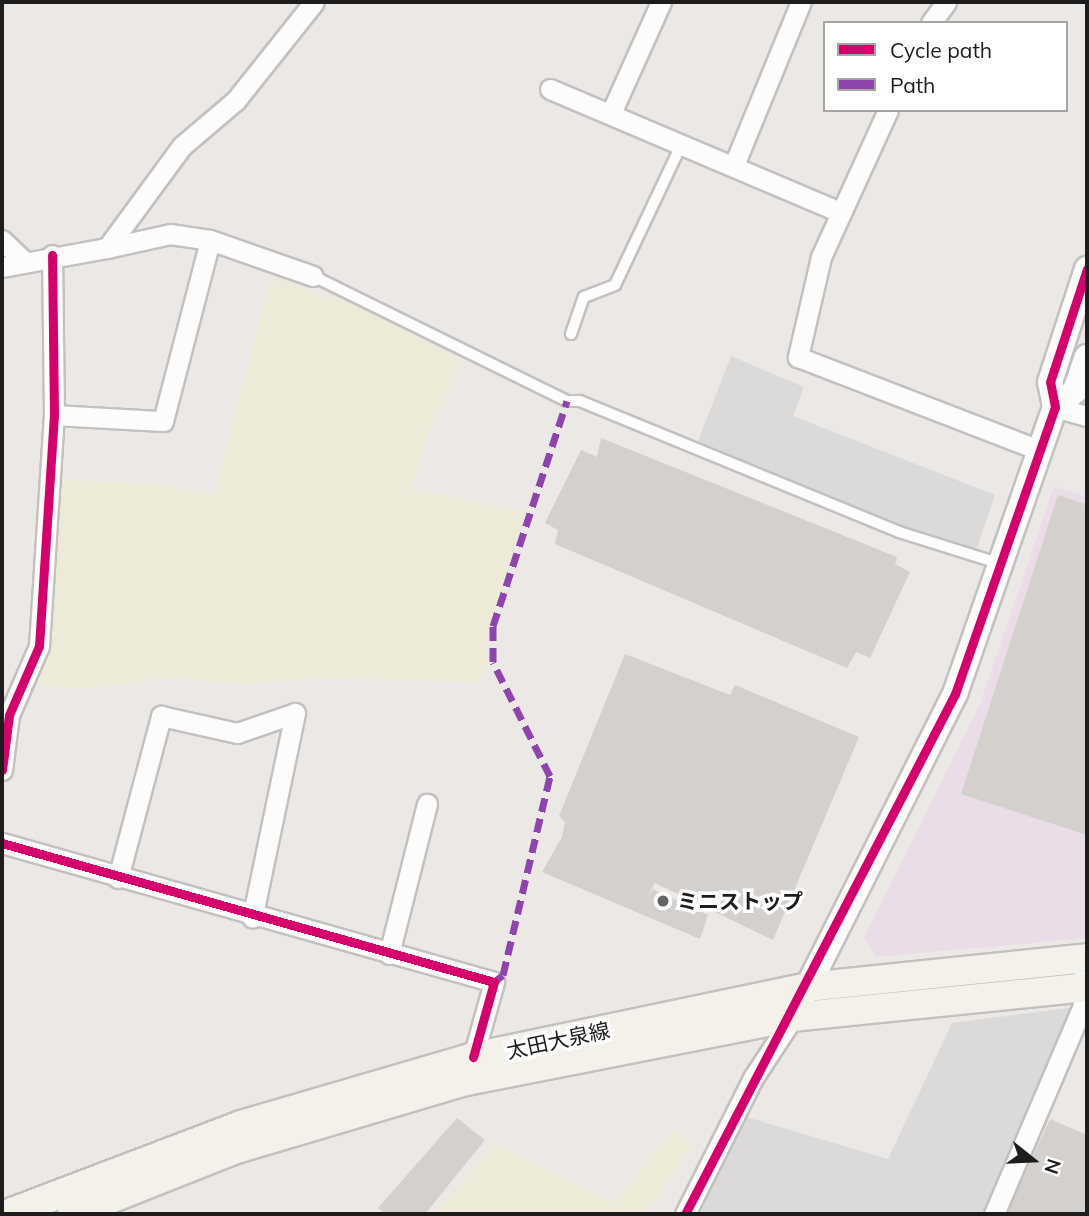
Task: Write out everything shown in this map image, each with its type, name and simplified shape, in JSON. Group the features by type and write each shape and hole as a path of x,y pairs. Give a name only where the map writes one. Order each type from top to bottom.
{"main road":[{"name":"太田大泉線","path":"7,1214 241,1125 472,1057 808,987 1085,958"},
{"name":"太田大泉線","path":"72,1214 236,1149 466,1082 793,1017 1086,987"}],"street":[{"path":"107,248 182,146 236,100 314,2"},
{"path":"612,111 661,2"},
{"path":"734,165 801,2"},
{"path":"932,21 946,2"},
{"path":"550,89 612,111 840,212"},
{"path":"887,112 821,257 798,357 1039,450"},
{"path":"2,240 8,267 170,234 210,240 313,276"},
{"path":"54,415 163,421 210,240"},
{"path":"2,770 9,715 38,646 54,415 52,256"},
{"path":"1055,407 1050,382 1087,269"},
{"path":"685,1214 753,1078 793,1017 955,694 1055,407 1075,391 1087,357"},
{"path":"1055,407 1087,416"},
{"path":"118,878 161,716 237,733 295,713 252,918"},
{"path":"390,954 427,804"},
{"path":"2,843 252,918 494,982 472,1057"},
{"path":"994,1214 1083,1005 1086,987 1085,958"}],"lane":[{"path":"571,334 584,297 615,285 682,142"},
{"path":"313,276 567,401 580,401 899,532 1001,564"}],"shaded area":[{"path":"271,277 361,308 463,361 430,428 411,489 525,512 484,645 489,663 479,682 323,678 239,684 166,677 86,689 37,685 49,621 56,479 163,485 214,495"},
{"path":"731,356 804,387 793,416 995,495 976,551 893,524 698,441"},
{"path":"1054,486 1087,497 1087,938 876,957 864,938 981,702"},
{"path":"1075,1007 986,1214 685,1214 736,1114 888,1159 952,1023"},
{"path":"673,1131 693,1144 646,1214 433,1214 496,1144 614,1202"}],"building":[{"path":"601,438 897,557 895,564 910,572 870,658 856,652 847,668 555,544 558,530 545,523 581,450 597,457"},
{"path":"1058,495 1087,505 1087,835 961,794"},
{"path":"625,654 730,695 735,685 859,737 773,940 655,883 646,899 653,889 708,915 700,939 542,872 562,837 565,822 559,816"},
{"path":"457,1118 485,1140 425,1214 386,1214 378,1208"},
{"path":"1050,1119 1087,1135 1087,1214 1007,1214"}],"marked path":[{"path":"494,982 503,975 550,776 493,662 493,626 567,401"}],"cycle path":[{"path":"2,770 9,715 39,646 54,415 52,255"},
{"path":"685,1214 955,694 1055,407 1050,382 1087,269"},
{"path":"2,843 494,982 473,1057"}],"place":[{"name":"ミニストップ","path":"663,901"}]}
